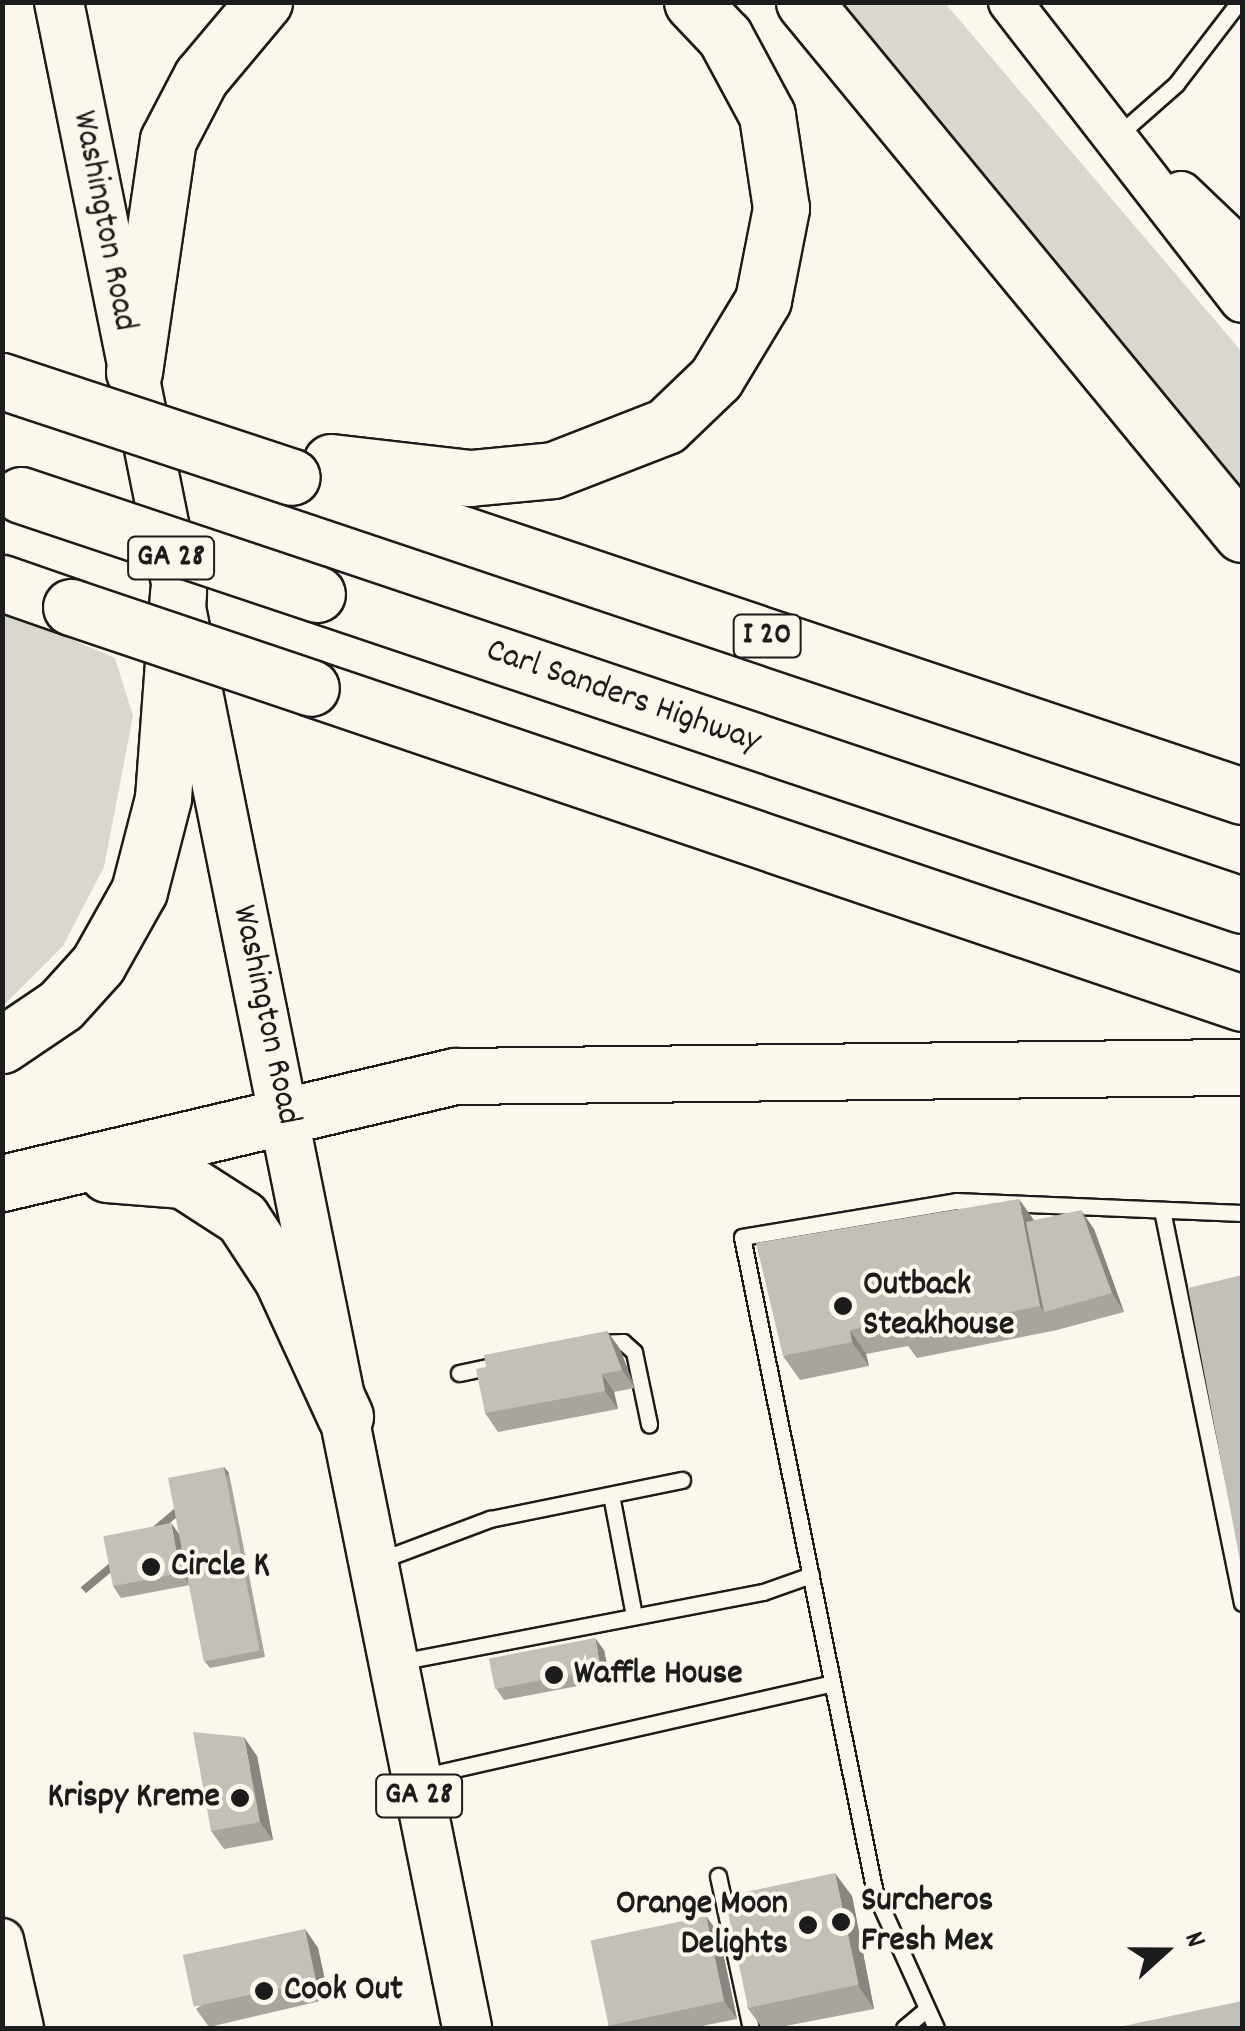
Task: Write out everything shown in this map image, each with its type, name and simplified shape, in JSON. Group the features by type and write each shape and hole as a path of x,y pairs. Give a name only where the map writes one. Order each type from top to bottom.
{"highway":[{"path":"134,372 168,140 201,76 264,2"},
{"path":"289,464 404,474 553,470 666,426 716,378 763,300 781,208 767,115 725,37 692,2"},
{"path":"804,2 1242,534"},
{"name":"I 20","path":"23,388 289,464 1242,796"},
{"name":"Carl Sanders Highway","path":"12,492 1242,904"},
{"path":"2,583 1242,1004"},
{"path":"2,1045 61,1006 98,964 139,891 163,798 178,592"},
{"path":"2,1182 420,1079 506,1073 1242,1067"},
{"path":"2,1200 122,1172 204,1189 261,1240 346,1416"}],"main road":[{"name":"Washington Road","path":"59,2 468,2028"}],"street":[{"path":"1010,2 1118,136 1242,301"},
{"path":"1118,136 1242,250"},
{"path":"2,1940 22,2028"}],"lane":[{"path":"1118,136 1176,84 1239,2"},
{"path":"936,2028 924,2011 875,1893 742,1237 956,1201 1242,1213"},
{"path":"1162,1210 1242,1603"},
{"path":"570,1349 629,1346 649,1424"},
{"path":"460,1373 515,1361"},
{"path":"374,1562 490,1519 682,1480"},
{"path":"611,1494 634,1616"},
{"path":"395,1662 634,1616 810,1575"},
{"path":"415,1778 832,1683"},
{"path":"718,1876 750,2028"},
{"path":"904,2028 924,2011"}],"shaded area":[{"path":"827,3 945,3 1242,352 1242,519"},
{"path":"3,610 115,658 133,716 104,867 63,946 3,1006"}],"building":[{"path":"1019,1199 1040,1306 900,1334 897,1320 850,1330 852,1342 783,1356 756,1243"},
{"path":"1081,1210 1112,1293 1044,1312 1026,1222"},
{"path":"1242,1275 1242,1571 1188,1288"},
{"path":"607,1331 622,1370 602,1374 605,1391 485,1413 476,1369 486,1367 484,1355"},
{"name":"Circle K","path":"224,1467 260,1651 204,1661 168,1478"},
{"name":"Circle K","path":"171,1523 181,1573 113,1586 103,1536"},
{"path":"595,1638 601,1668 495,1689 489,1659"},
{"name":"Krispy Kreme","path":"193,1732 244,1737 260,1822 211,1831"},
{"path":"835,1873 859,1985 748,2008 724,1896"},
{"path":"706,1916 724,2001 609,2026 591,1941"},
{"path":"305,1929 316,1981 194,2007 183,1955"},
{"path":"1242,2001 1242,2028 1114,2028"}],"place":[{"name":"Outback Steakhouse","path":"843,1306"},
{"name":"Circle K","path":"151,1567"},
{"name":"Waffle House","path":"554,1675"},
{"name":"Krispy Kreme","path":"240,1798"},
{"name":"Surcheros Fresh Mex","path":"841,1922"},
{"name":"Orange Moon Delights","path":"808,1925"},
{"name":"Cook Out","path":"264,1991"}]}
